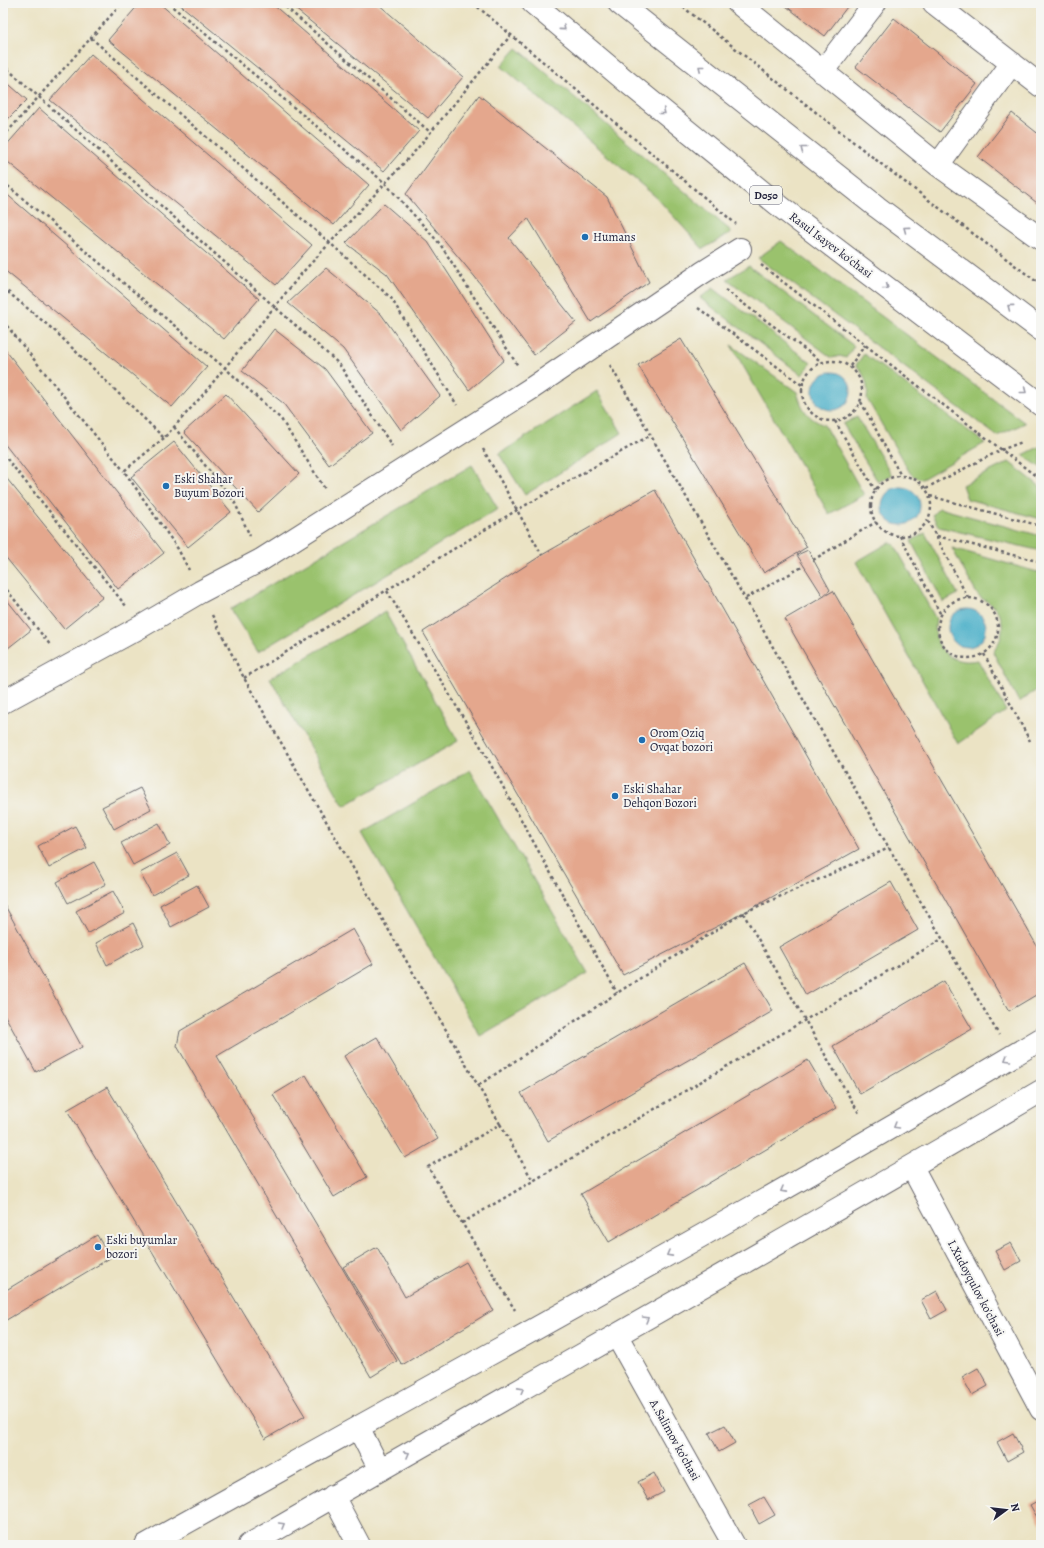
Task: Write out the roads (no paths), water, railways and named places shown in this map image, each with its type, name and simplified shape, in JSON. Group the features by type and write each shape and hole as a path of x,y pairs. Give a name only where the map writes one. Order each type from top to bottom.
{"street":[{"name":"Rasul Isayev ko'chasi","path":"534,3 626,81 782,208 1041,405"},
{"path":"619,3 877,207 1041,330"},
{"path":"738,3 938,164 1041,239"},
{"path":"822,72 875,3"},
{"path":"934,3 1041,86"},
{"path":"938,164 1012,63"},
{"path":"3,702 142,626 200,592 261,560 471,428 702,272 740,249"},
{"path":"146,1545 529,1333 874,1138 1041,1040"},
{"path":"248,1545 617,1336 912,1167 1041,1091"},
{"name":"I.Xudoyqulov ko'chasi","path":"912,1167 1041,1409"},
{"name":"A.Salimov ko'chasi","path":"617,1336 734,1545"},
{"path":"358,1427 380,1470"},
{"path":"333,1496 359,1545"}],"water":[{"path":"828,372 836,372 843,375 848,380 851,391 848,402 843,407 836,410 828,410 821,407 816,402 813,395 813,387 816,380 821,375"},
{"path":"897,487 905,487 912,490 917,495 920,506 917,517 912,522 905,525 897,525 890,522 885,517 882,510 882,502 885,495 890,490"},
{"path":"963,609 971,609 981,614 985,621 985,635 981,642 971,647 963,647 953,642 951,639 948,632 948,624 953,614 956,612"}],"place":[{"name":"Humans","path":"585,237"},
{"name":"Eski Shahar Buyum Bozori","path":"166,486"},
{"name":"Orom Oziq Ovqat bozori","path":"642,740"},
{"name":"Eski Shahar Dehqon Bozori","path":"615,796"},
{"name":"Eski buyumlar bozori","path":"98,1247"}]}
